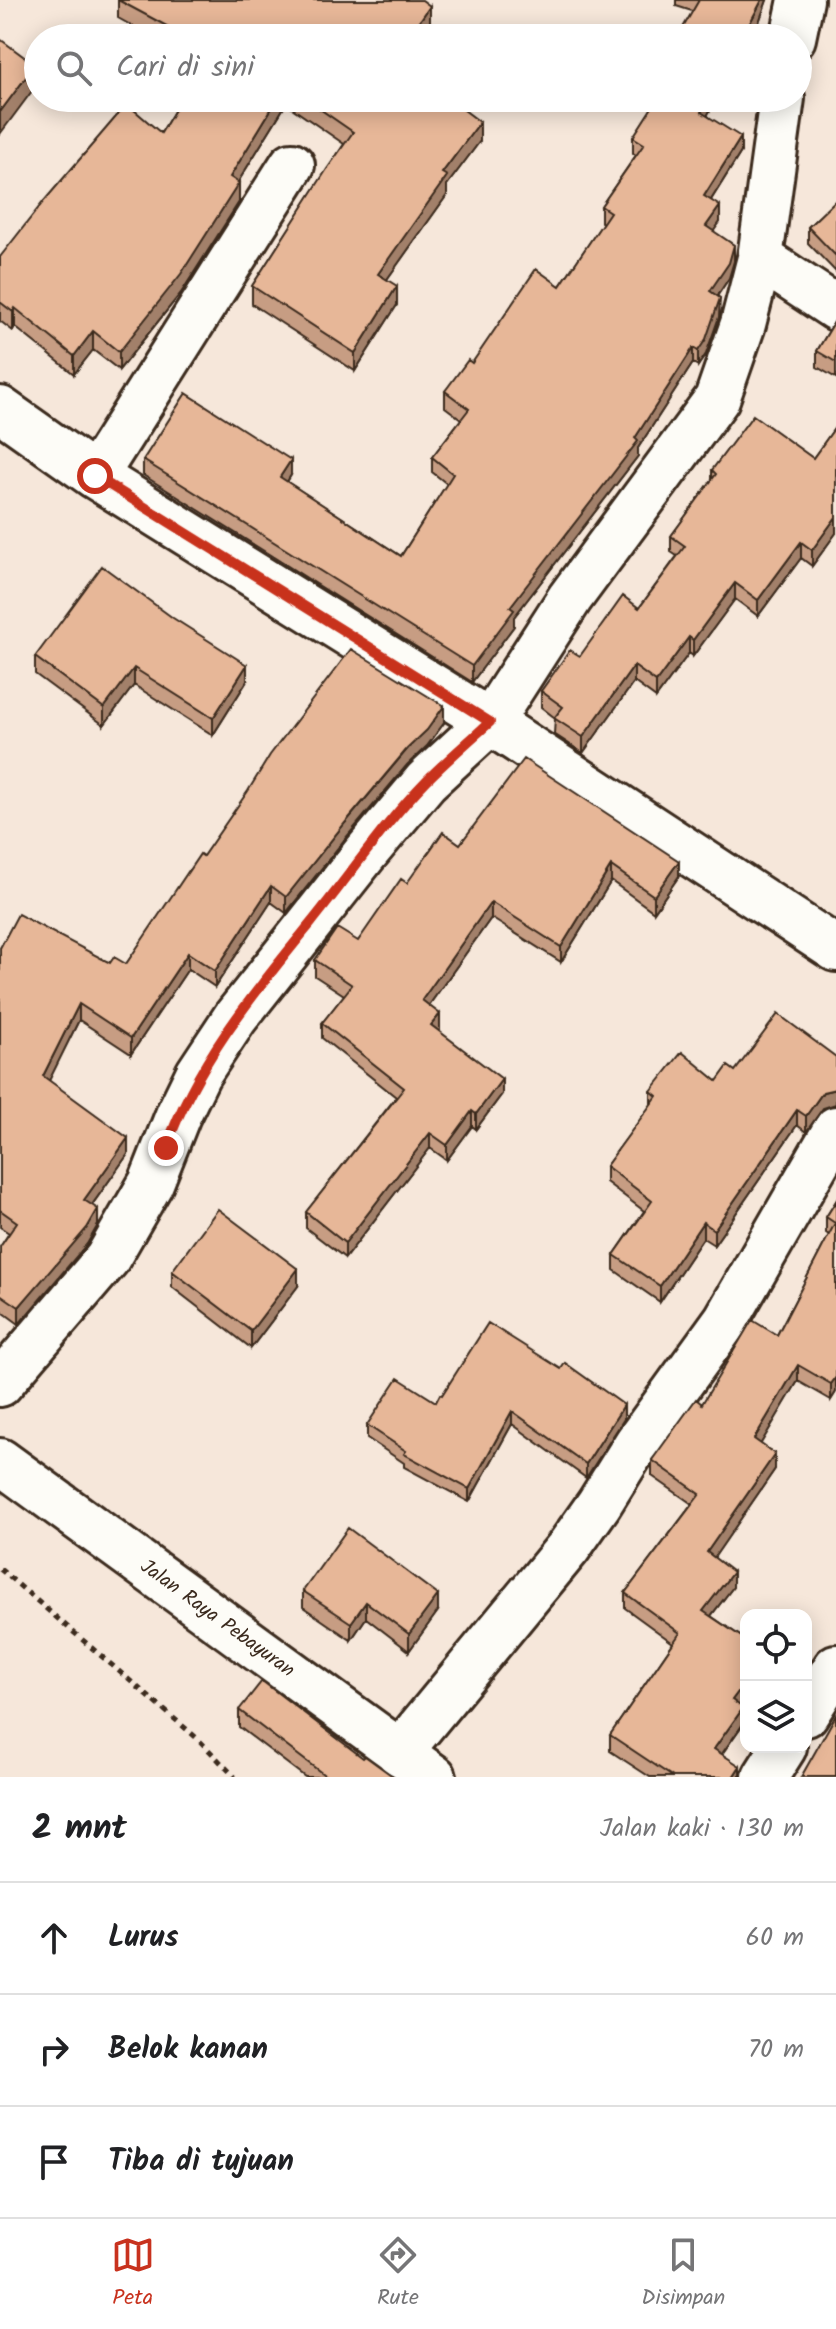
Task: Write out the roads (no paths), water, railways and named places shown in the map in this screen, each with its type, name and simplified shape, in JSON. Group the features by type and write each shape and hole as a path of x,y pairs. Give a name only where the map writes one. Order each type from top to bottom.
{"street":[{"path":"796,24 801,0"},
{"path":"0,1384 107,1259 151,1183 198,1074 235,1018 426,781 490,722 570,598 717,399 743,324 760,258 780,112"},
{"path":"95,476 292,165"},
{"path":"760,258 836,308"},
{"path":"0,409 95,476 490,722 836,949"},
{"path":"399,1753 568,1548 599,1504 637,1443 726,1320 836,1129"},
{"name":"Jalan Raya Pebayuran","path":"0,1461 434,1777"},
{"path":"812,1705 836,1667"},
{"path":"765,1777 780,1753"}]}
